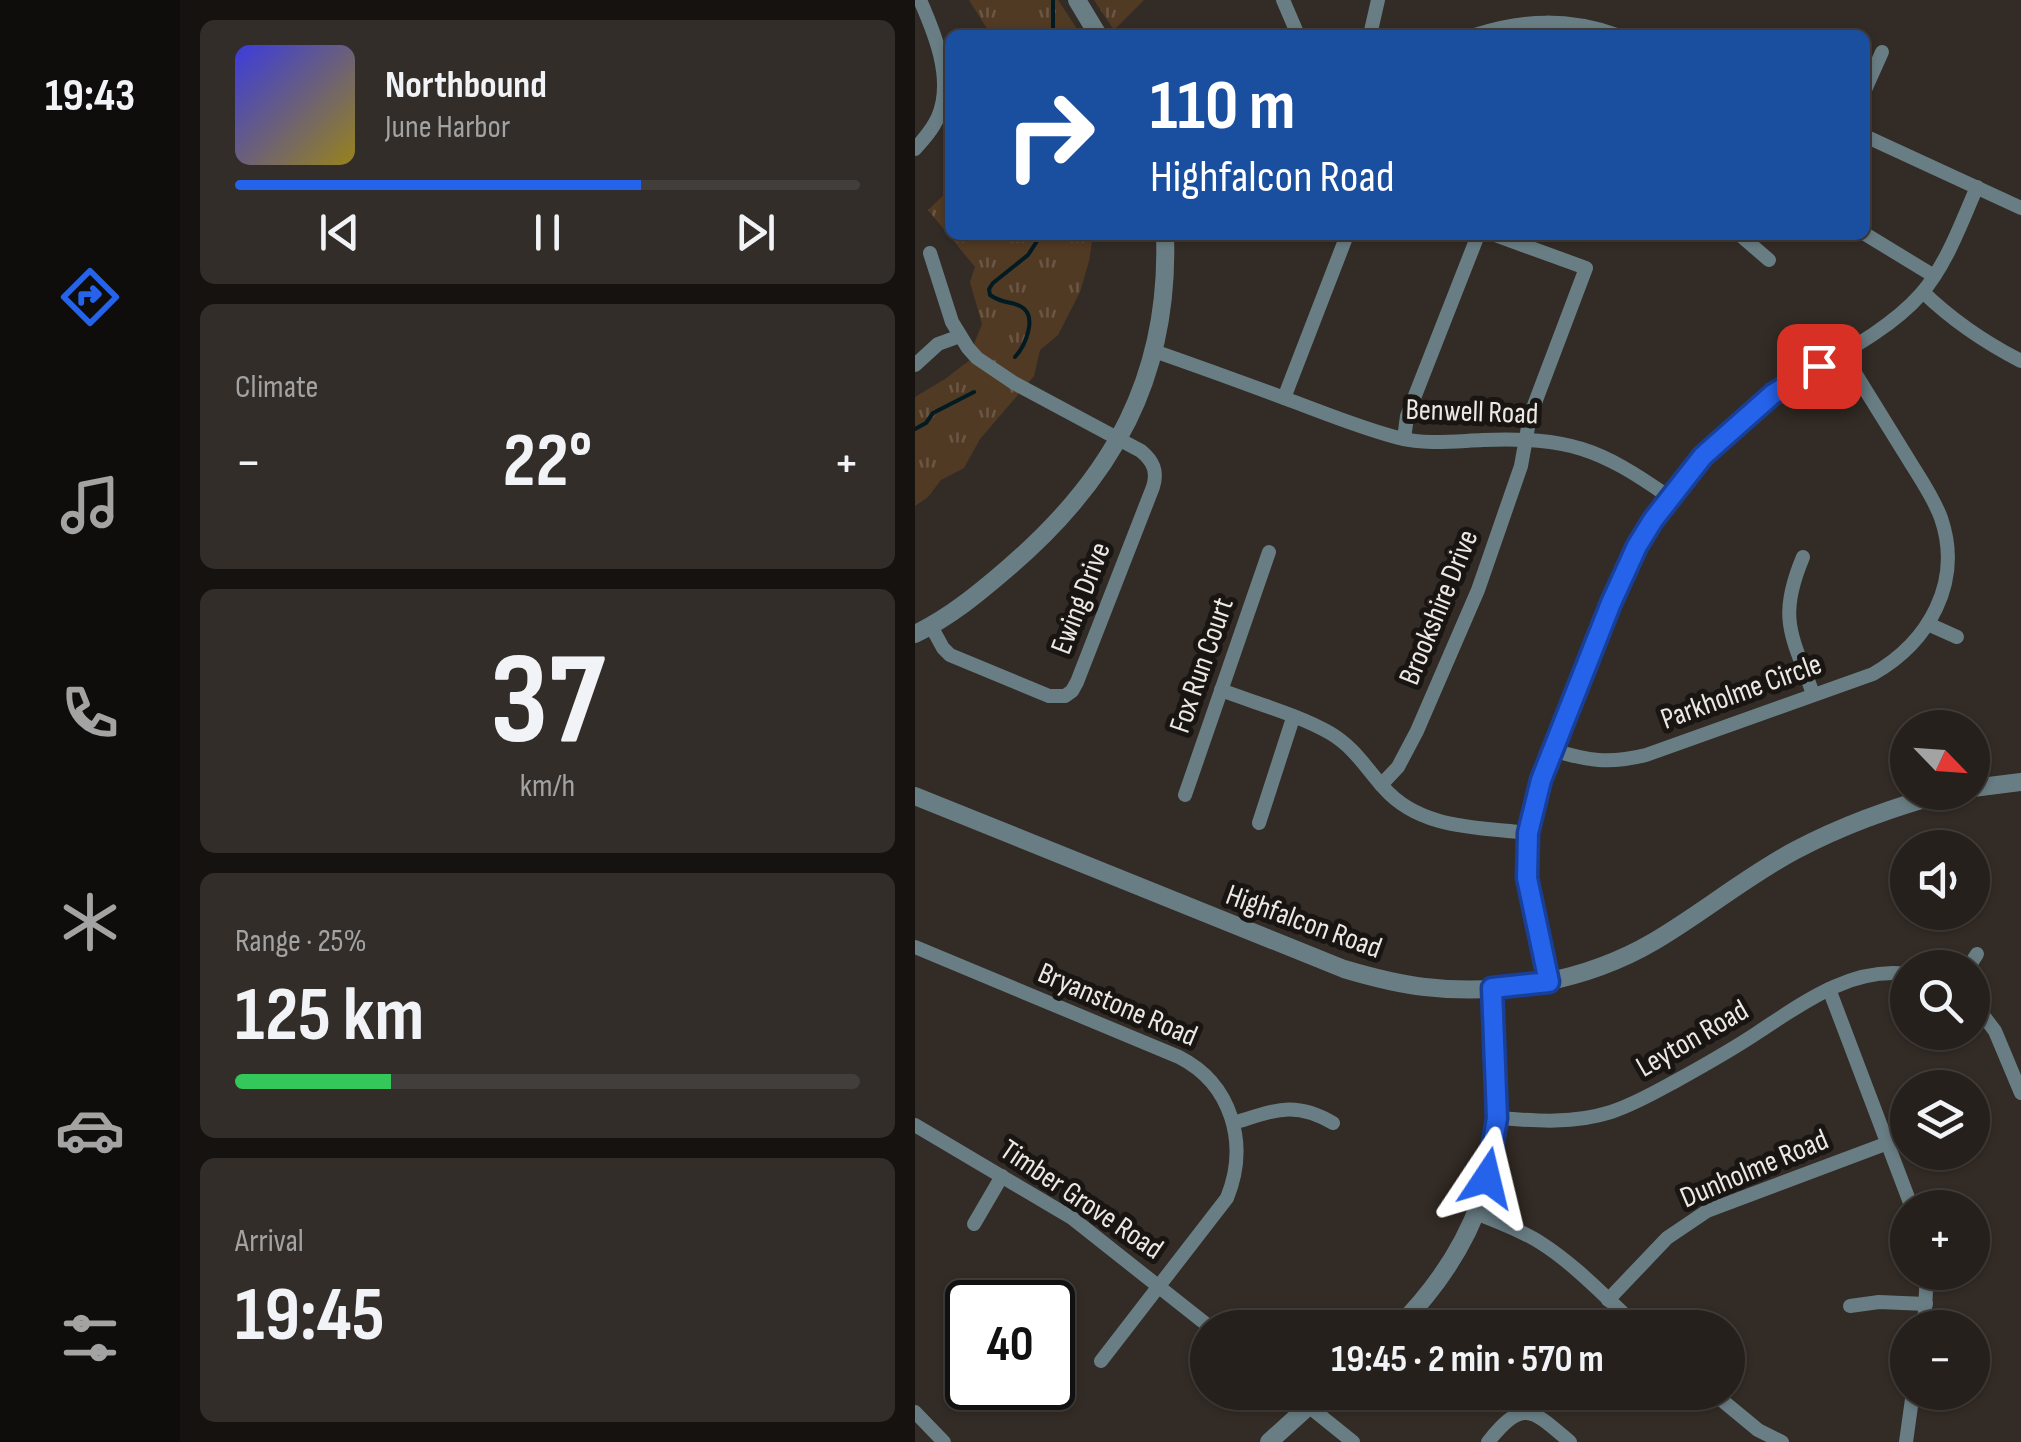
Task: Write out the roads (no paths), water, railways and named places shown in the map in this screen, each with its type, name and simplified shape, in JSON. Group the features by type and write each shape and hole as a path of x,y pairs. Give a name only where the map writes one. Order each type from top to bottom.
{"street":[{"path":"915,149 940,114 945,79 920,0"},
{"path":"1077,0 1095,30"},
{"path":"1283,0 1296,30"},
{"path":"1371,30 1378,0"},
{"path":"1491,30 1510,24 1549,21 1598,30"},
{"path":"1870,79 1882,52"},
{"path":"1870,138 2021,208"},
{"path":"1549,982 1527,878 1528,833 1537,791 1637,546 1669,497 1703,456 1748,414 1773,394 1893,320 1923,292 1935,276 1977,187"},
{"path":"1870,237 1935,276"},
{"path":"923,630 975,596 1039,541 1087,490 1135,405 1154,350 1164,294 1165,240"},
{"path":"1284,398 1345,240"},
{"path":"1404,439 1407,416 1476,240"},
{"name":"Brookshire Drive","path":"1381,785 1398,767 1479,590 1521,466 1531,416 1586,268 1509,240"},
{"path":"1746,240 1769,260"},
{"path":"931,253 945,305 960,336 977,358 999,374 1119,438"},
{"path":"1923,292 1951,319 2021,362"},
{"path":"915,365 938,344 960,336"},
{"name":"Benwell Road","path":"1154,350 1404,439 1526,439 1557,442 1600,454 1669,497"},
{"name":"Parkholme Circle","path":"1553,750 1582,760 1623,760 1645,755 1873,674 1913,644 1928,624 1945,576 1947,546 1940,517 1842,352"},
{"name":"Ewing Drive","path":"923,630 950,655 1049,696 1065,696 1072,691 1155,478 1148,457 1119,438"},
{"name":"Fox Run Court","path":"1185,795 1269,552"},
{"path":"1803,557 1792,582 1787,612 1813,694"},
{"path":"1928,624 1957,637"},
{"path":"1221,690 1315,725 1346,744 1406,808 1449,824 1528,833"},
{"path":"1259,823 1293,718"},
{"path":"1990,786 2021,782"},
{"name":"Highfalcon Road","path":"915,796 1344,969 1421,987 1492,988 1549,982 1602,965 1649,944 1755,874 1831,832 1891,810"},
{"name":"Bryanstone Road","path":"915,947 1188,1062 1216,1087 1229,1109 1237,1158 1227,1198 1101,1361"},
{"name":"Leyton Road","path":"1497,1118 1558,1122 1615,1111 1701,1067 1829,989 1869,975 1890,973"},
{"path":"1415,1310 1465,1238 1487,1178 1497,1118 1492,988"},
{"path":"1829,989 1905,1190"},
{"path":"1990,1024 2021,1093"},
{"path":"1233,1124 1293,1108 1318,1114 1333,1123"},
{"name":"Timber Grove Road","path":"915,1125 1071,1218 1190,1311"},
{"name":"Dunholme Road","path":"1609,1300 1667,1238 1707,1212 1888,1143"},
{"path":"974,1224 1002,1176"},
{"path":"1476,1213 1543,1244 1620,1310"},
{"path":"1926,1290 1926,1310"},
{"path":"1850,1306 1879,1302 1926,1304"},
{"path":"1269,1442 1304,1410"},
{"path":"1313,1410 1353,1442"},
{"path":"1732,1410 1775,1441"},
{"path":"1905,1442 1910,1410"},
{"path":"915,1412 944,1442"},
{"path":"1487,1442 1514,1414 1526,1412 1545,1419 1570,1442"}],"waterway":[{"path":"1053,0 1053,30"},
{"path":"1015,357 1026,338 1029,316 1020,306 990,295 989,289 1028,255 1038,240"},
{"path":"915,429 933,413 974,392"}]}
